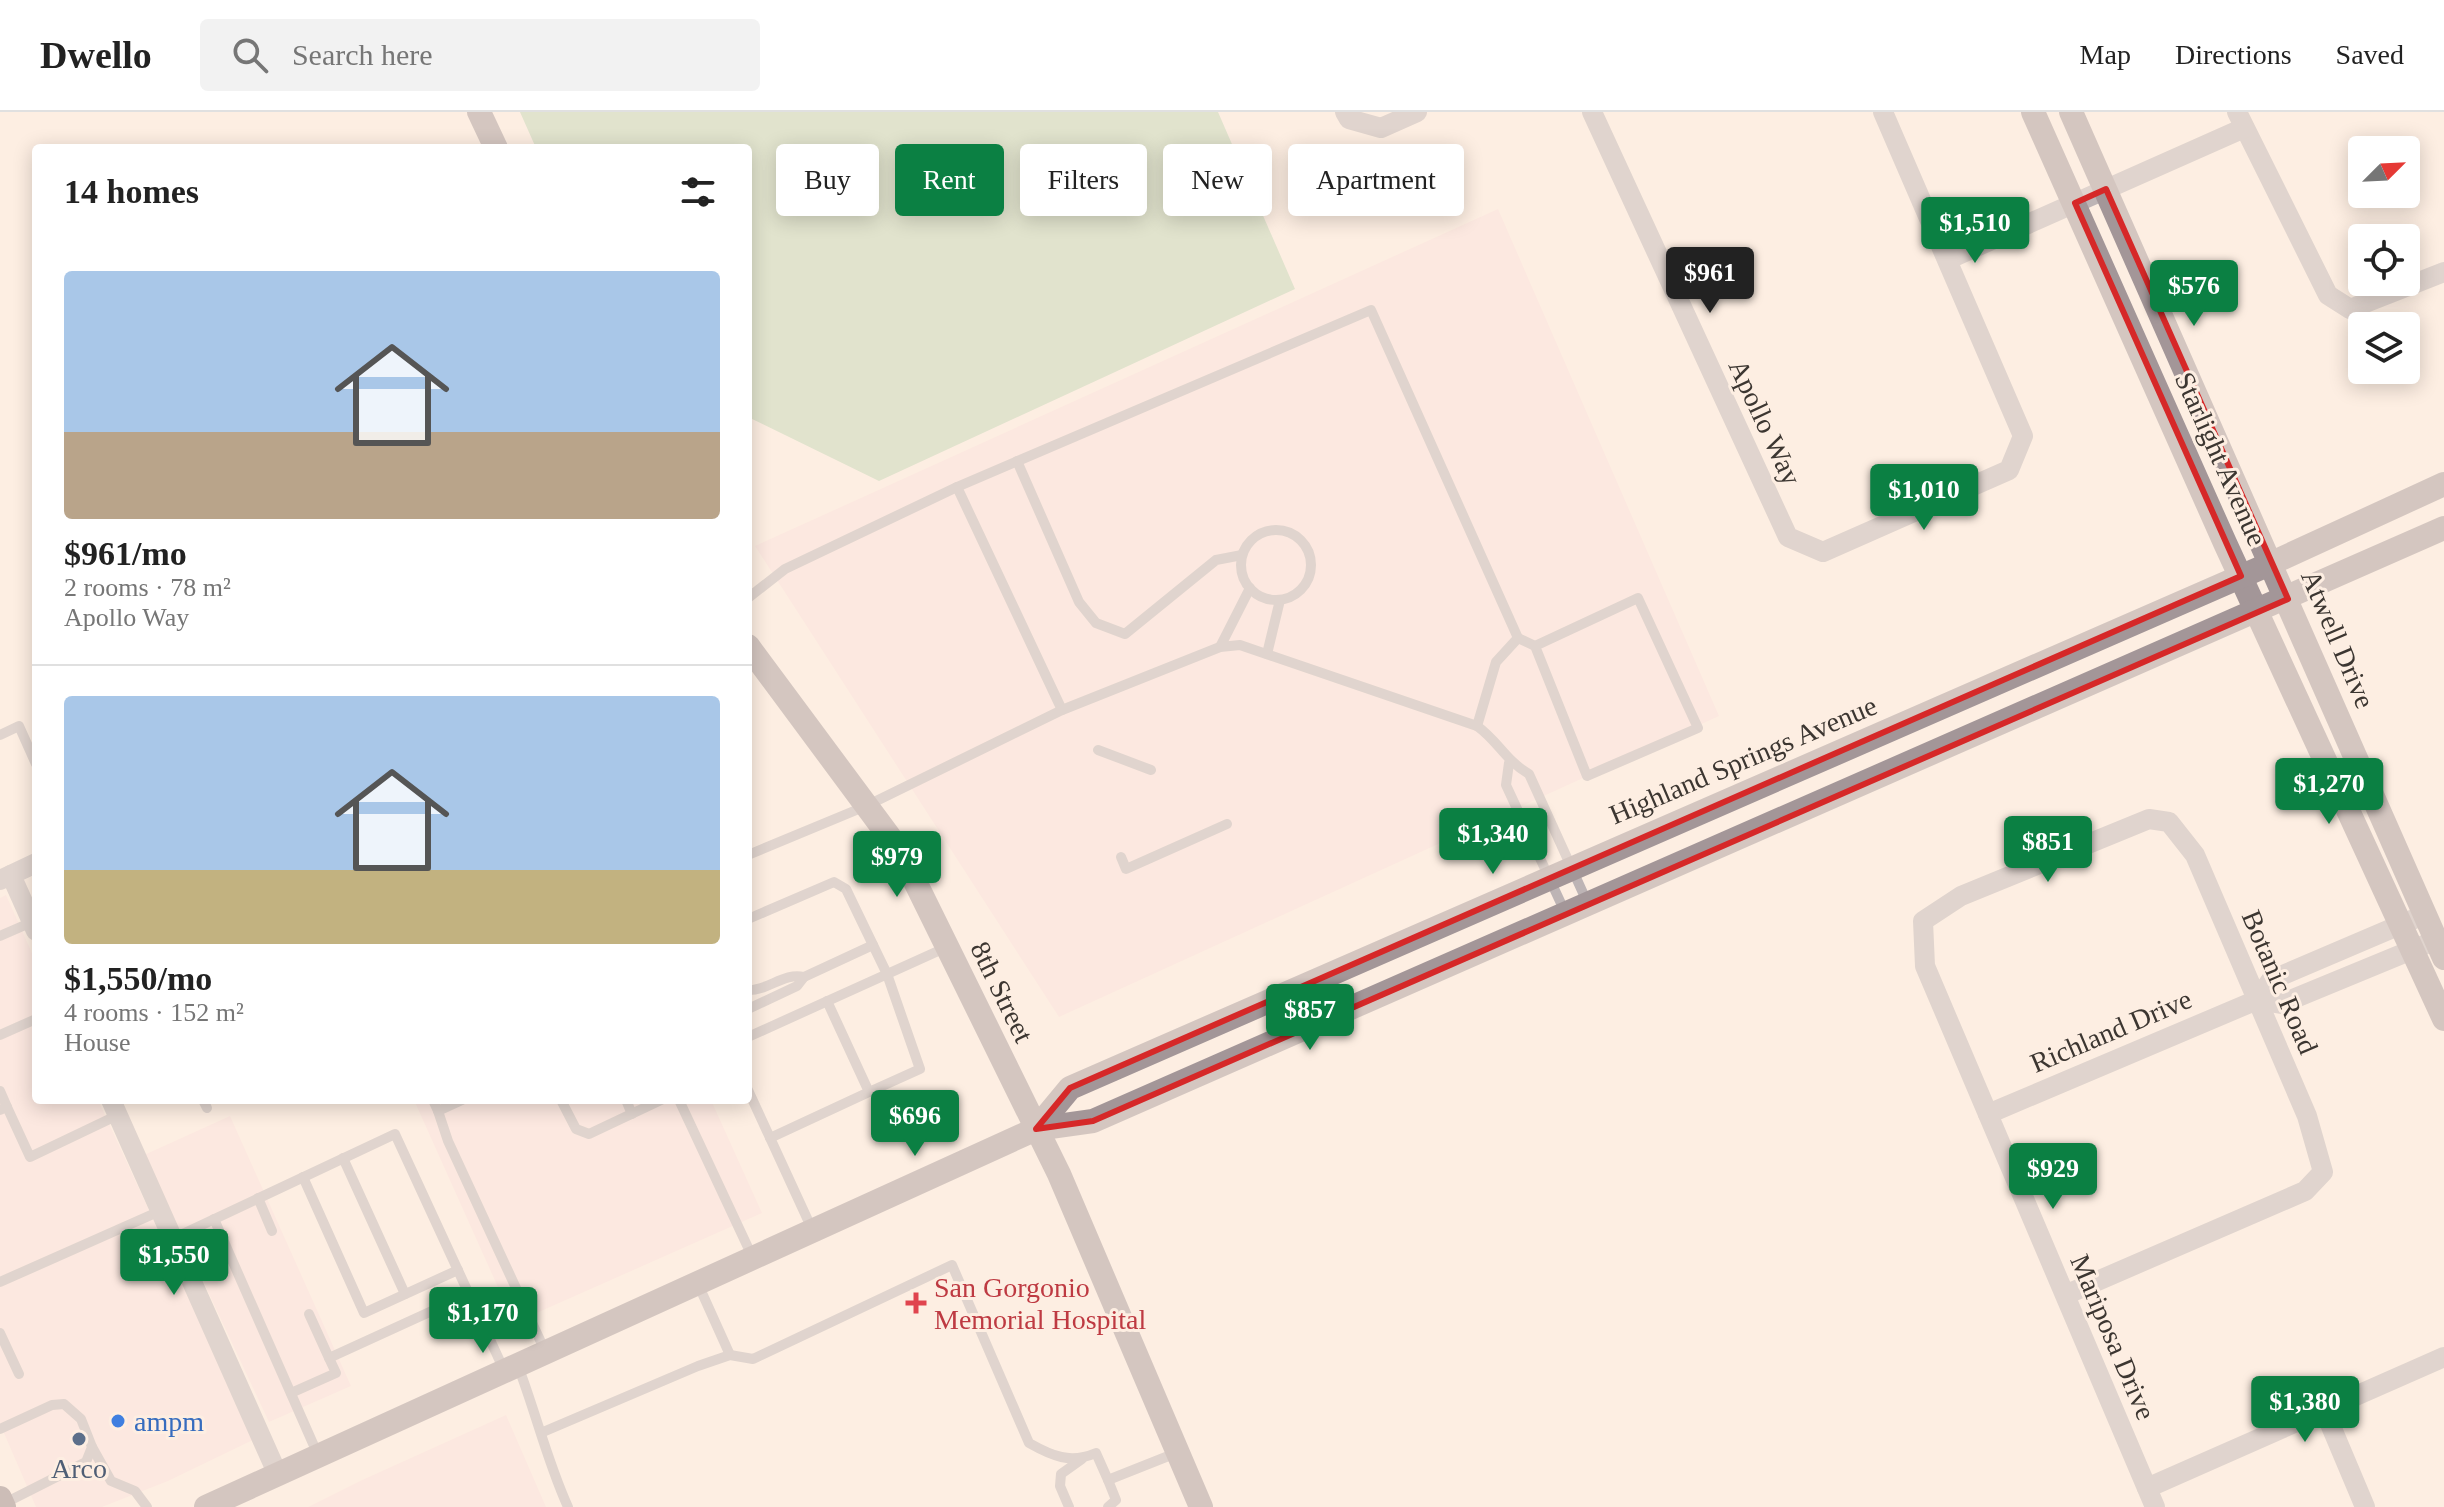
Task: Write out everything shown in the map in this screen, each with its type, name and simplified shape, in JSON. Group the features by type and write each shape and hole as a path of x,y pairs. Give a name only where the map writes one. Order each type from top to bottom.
{"main road":[{"path":"479,112 494,144"},
{"name":"Starlight Avenue","path":"2033,112 2258,611"},
{"name":"Starlight Avenue","path":"2071,112 2272,563"},
{"name":"Highland Springs Avenue","path":"1036,1129 1070,1088 2272,563 2444,484"},
{"name":"Highland Springs Avenue","path":"206,1507 320,1458 1036,1129 1093,1121 2444,528"},
{"name":"Atwell Drive","path":"2272,563 2440,949"},
{"path":"2258,611 2444,1019"},
{"name":"8th Street","path":"752,651 900,851 1059,1174 1201,1507"}],"street":[{"path":"1345,112 1349,119 1381,128 1417,112"},
{"name":"Apollo Way","path":"1592,112 1788,537 1823,552 2009,470 2023,436 1949,259"},
{"path":"1883,112 1949,259 2106,189 2240,120 2328,295 2350,309 2444,272"},
{"name":"Mariposa Drive","path":"2151,1497 1925,966 1923,921 1961,896 2149,819 2169,822"},
{"name":"Botanic Road","path":"2065,1295 2305,1191 2323,1172 2307,1116 2195,855 2169,822"},
{"path":"32,865 6,877 32,922"},
{"name":"Richland Drive","path":"1988,1114 2257,1000 2271,980 2424,915"},
{"name":"Richland Drive","path":"2257,1000 2281,1004 2412,950 2440,949"},
{"path":"114,1104 278,1475"},
{"path":"2151,1497 2444,1357"},
{"path":"2325,1412 2365,1507"}],"lane":[{"path":"752,595 785,569 957,487 1371,310 1518,638 1535,646 1587,776 1698,728 1638,598 1535,646"},
{"path":"1017,461 1079,602 1096,623 1125,634 1216,560 1242,555"},
{"path":"957,487 1062,710"},
{"path":"1278,529 1289,532 1307,547 1311,570 1308,581 1301,590 1280,600 1258,595 1243,578 1242,555 1256,536 1278,529"},
{"path":"1220,647 1250,588"},
{"path":"1267,654 1280,600"},
{"path":"1477,726 1496,662 1518,638"},
{"path":"752,853 866,806 1062,710 1220,647 1240,645 1477,726 1495,740 1509,763 1529,774 1560,872 1577,909"},
{"path":"0,735 19,726 32,755"},
{"path":"1098,750 1151,770"},
{"path":"1509,763 1506,785 1560,872 1577,909"},
{"path":"1121,857 1126,869 1227,824"},
{"path":"752,918 840,882 887,974 920,1069 770,1138"},
{"path":"0,936 32,927"},
{"path":"752,1007 797,986 804,977 873,945"},
{"path":"752,1035 947,947"},
{"path":"752,990 797,975 804,977"},
{"path":"827,1001 869,1092"},
{"path":"0,1035 32,1021"},
{"path":"0,1091 4,1109 30,1157 114,1104"},
{"path":"752,1099 813,1231"},
{"path":"435,1104 448,1141 546,1353"},
{"path":"438,1111 453,1104"},
{"path":"563,1104 576,1129 589,1134 653,1104"},
{"path":"628,1104 632,1114"},
{"path":"681,1104 753,1258"},
{"path":"172,1239 395,1134 469,1294 543,1432 548,1463 568,1507"},
{"path":"343,1158 405,1294"},
{"path":"303,1177 364,1313 458,1270"},
{"path":"258,1198 272,1231"},
{"path":"0,1282 160,1211"},
{"path":"214,1219 320,1458"},
{"path":"543,1432 730,1355 753,1359 952,1265 1029,1443 1054,1457 1082,1459"},
{"path":"698,1284 730,1355"},
{"path":"329,1358 469,1294"},
{"path":"291,1393 336,1373 309,1314"},
{"path":"0,1333 19,1374"},
{"path":"0,1429 52,1405 64,1404 81,1419 111,1481 135,1491 147,1507"},
{"path":"2,1503 86,1462 92,1447"},
{"path":"1108,1480 1178,1452"},
{"path":"1069,1507 1060,1486 1061,1474 1096,1453 1116,1500 1108,1507"}],"highlighted area":[{"path":"2106,189 2288,599 1093,1121 1036,1129 1070,1088 2241,576 2075,203"}],"shaded area":[{"path":"1498,209 1719,716 1059,1017 755,546"},
{"path":"6,895 32,953 32,1104 100,1104 255,1439 168,1481 102,1507 36,1507 0,1424 0,898"},
{"path":"416,1104 713,1104 762,1213 514,1323"},
{"path":"230,1116 351,1386 269,1422 144,1155"},
{"path":"506,1415 546,1507 308,1507 360,1481"}],"green space":[{"path":"520,112 1218,112 1232,144 1163,144 1163,216 1263,216 1295,289 879,481 752,419 752,144 534,144"}],"place":[{"name":"San Gorgonio Memorial Hospital","path":"916,1303"},
{"name":"ampm","path":"118,1421"},
{"name":"Arco","path":"79,1439"}]}
